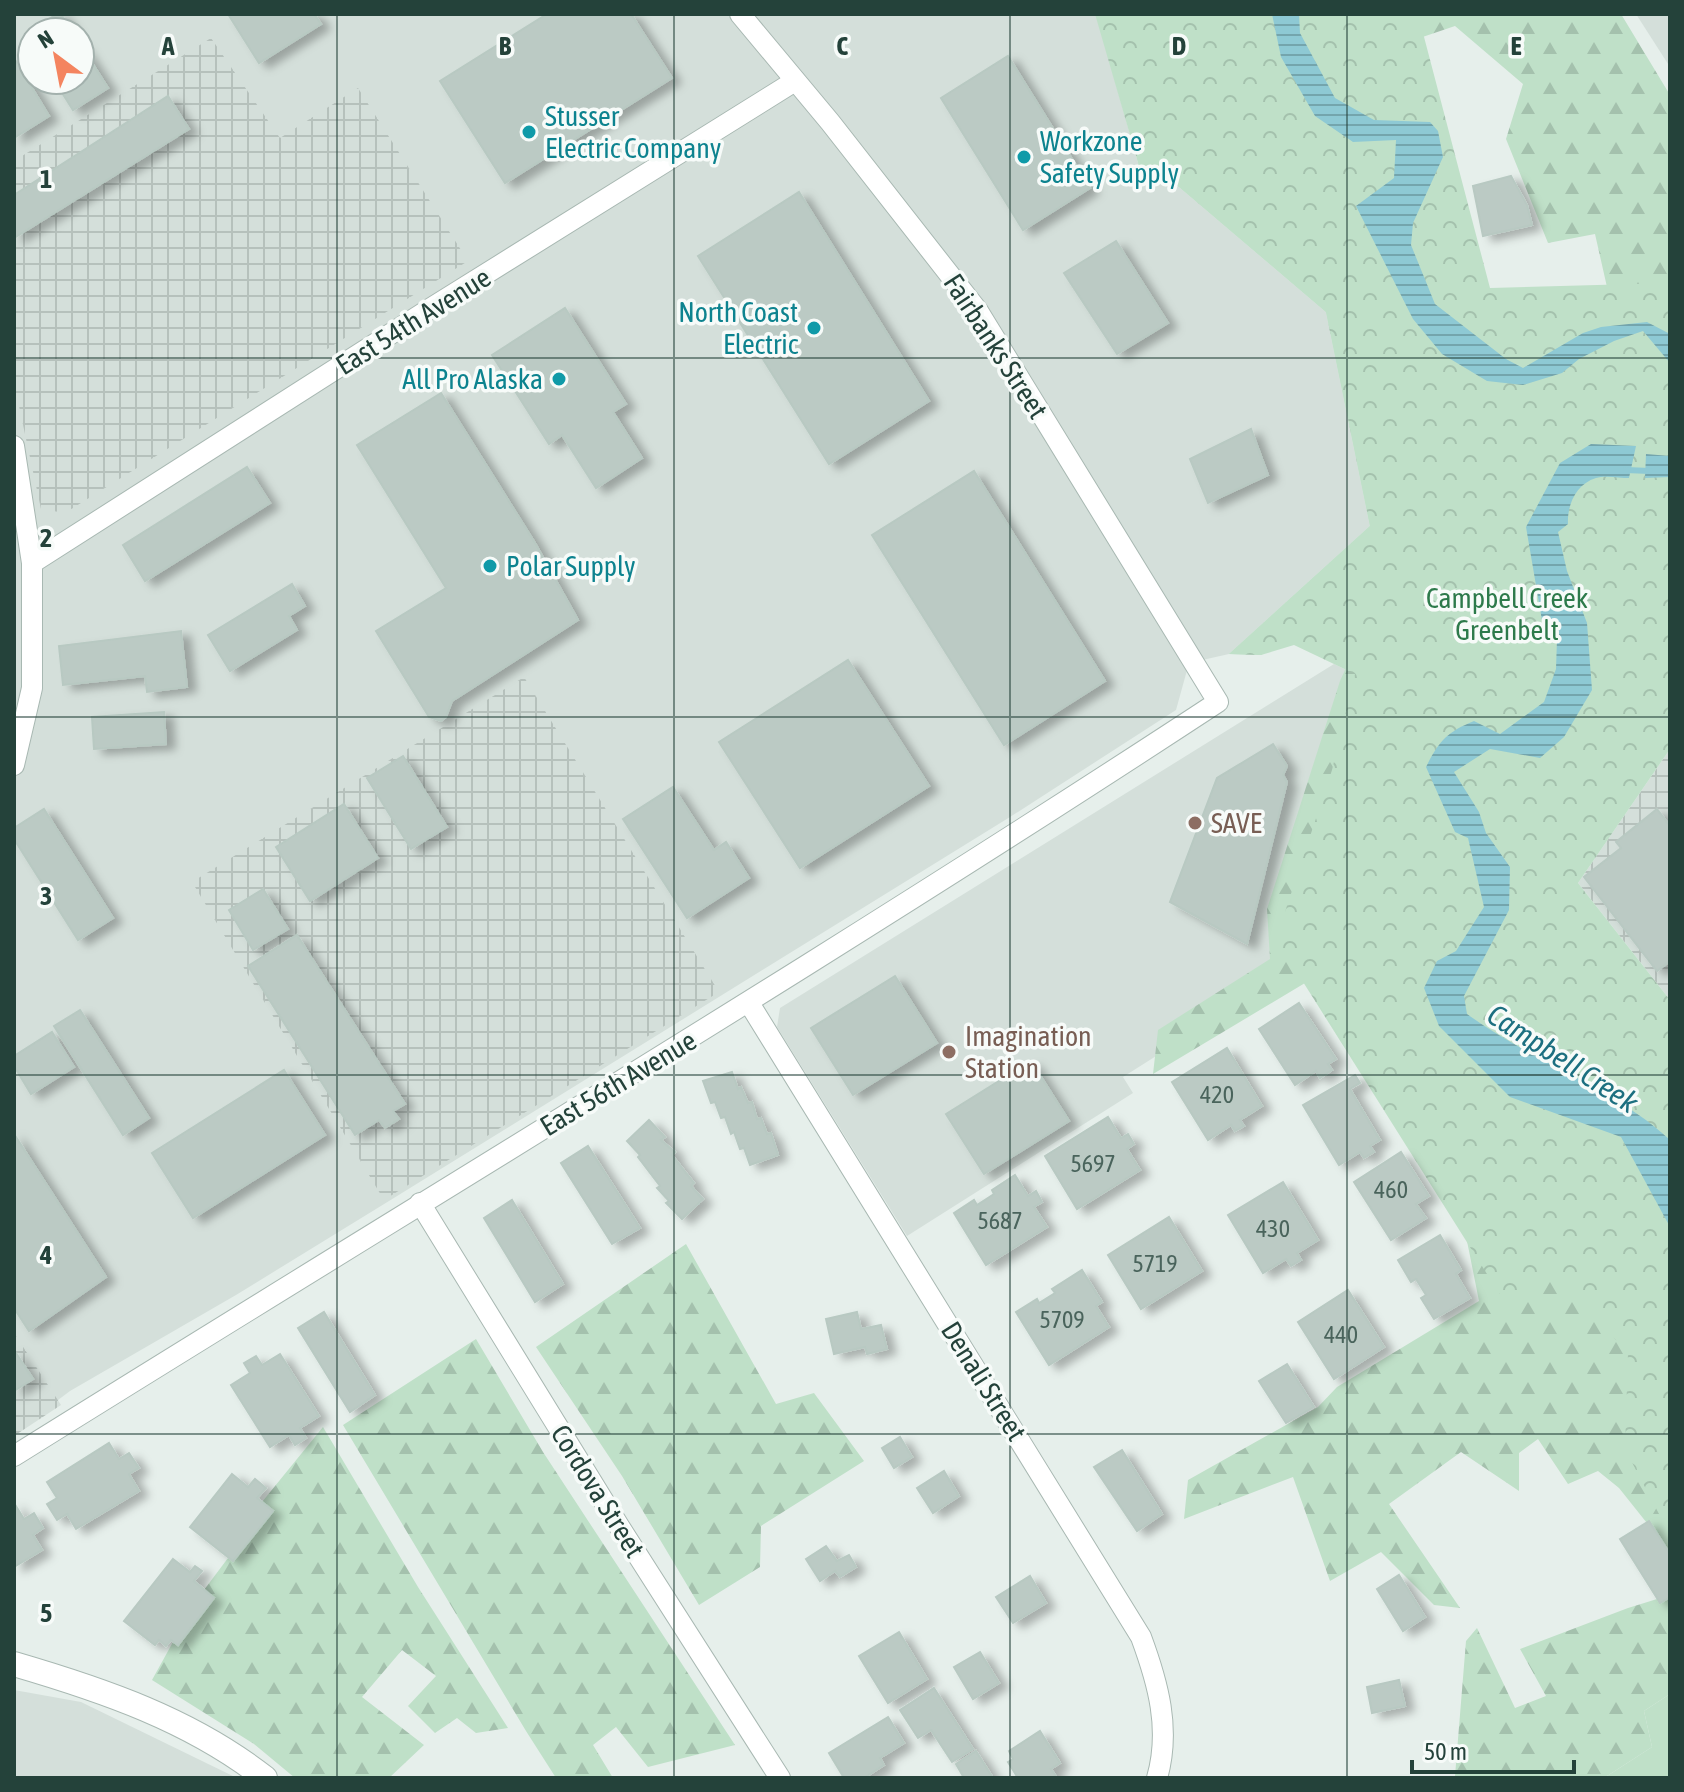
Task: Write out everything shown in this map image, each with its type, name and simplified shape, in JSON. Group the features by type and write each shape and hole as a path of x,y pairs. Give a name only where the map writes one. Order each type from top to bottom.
{"street":[{"name":"Fairbanks Street","path":"740,14 978,311 1218,702"},
{"name":"East 54th Avenue","path":"32,563 795,81"},
{"path":"14,446 32,563 32,688 14,765"},
{"name":"East 56th Avenue","path":"14,1456 749,1003 1218,702"},
{"name":"Denali Street","path":"749,1003 1141,1637 1158,1683 1164,1727 1157,1778"},
{"name":"Cordova Street","path":"420,1203 619,1526 780,1778"},
{"path":"14,1664 83,1684 144,1708 191,1730 265,1778"}],"shaded area":[{"path":"14,14 1096,14 1139,166 1178,186 1326,312 1370,526 1229,654 1189,663 1176,710 1010,817 389,1201 236,1295 70,1391 14,1433"},
{"path":"1636,14 1670,14 1670,67"},
{"path":"211,38 280,138 358,88 468,261 65,513 41,509 19,406 14,399 14,161"},
{"path":"1334,664 1355,674 1295,968 1123,1077 1133,1093 907,1236 777,1027 780,1008"},
{"path":"524,677 719,992 384,1200 192,882"},
{"path":"1670,749 1670,1000 1578,883"},
{"path":"14,1333 61,1405 14,1436"},
{"path":"14,1690 81,1702 237,1778 14,1778"}],"green space":[{"name":"Campbell Creek Greenbelt","path":"1095,14 1418,14 1490,288 1670,283 1670,749 1578,883 1670,1000 1670,1535 1625,1449 1628,1353 1554,1274 1504,1301 1276,939 1332,770 1355,674 1294,645 1261,655 1229,654 1370,526 1326,312 1178,186 1139,166"},
{"path":"1106,14 1249,14 1538,683 1670,1424 1670,1552 1619,1488 1598,1471 1568,1484 1538,1439 1519,1453 1519,1491 1461,1452 1389,1504 1460,1608 1434,1605 1381,1552 1330,1581 1293,1477 1184,1519 1188,1480 1318,1407 1337,1387 1479,1301 1465,1231 1305,983 1153,1074 1158,1030 1270,959 1267,909 1340,681 1360,637 1316,622 1261,655 1229,654 1370,526 1326,312 1178,186 1139,166"},
{"path":"1412,14 1414,17 1418,14 1621,14 1670,95 1670,327 1614,318 1595,234 1548,243 1506,139 1523,84 1455,26 1396,46"},
{"path":"686,1244 776,1404 814,1393 864,1461 761,1526 760,1567 699,1605 622,1476 536,1347"},
{"path":"476,1339 543,1452 735,1745 648,1767 616,1727 593,1745 613,1778 556,1778 526,1731 343,1425"},
{"path":"323,1427 418,1587 508,1728 476,1733 457,1718 435,1733 408,1706 436,1676 402,1650 362,1697 424,1745 389,1778 295,1778 254,1744 152,1680 173,1642 178,1644 214,1598 204,1590 228,1558 233,1561 273,1511 262,1502"},
{"path":"1670,1595 1670,1694 1644,1711 1652,1747 1604,1778 1455,1776 1466,1641 1477,1628 1515,1708 1546,1696 1520,1649"},
{"path":"1670,1694 1670,1778 1604,1778 1652,1747 1644,1711"}],"water":[{"path":"1272,14 1299,14 1300,33 1335,98 1374,120 1430,122 1438,131 1443,157 1413,223 1411,245 1435,304 1506,359 1523,368 1583,333 1601,327 1647,322 1670,334 1670,363 1643,331 1614,341 1579,359 1562,373 1523,385 1487,381 1442,354 1413,319 1356,206 1394,178 1396,140 1353,142 1315,116 1281,57"},
{"path":"1591,444 1636,446 1629,478 1600,477 1583,485 1571,503 1568,524 1558,532 1567,571 1587,623 1592,690 1564,737 1540,758 1490,749 1454,772 1479,812 1486,833 1510,867 1509,910 1464,996 1467,1014 1518,1046 1598,1089 1648,1121 1670,1140 1670,1227 1621,1137 1510,1097 1439,1026 1424,988 1437,961 1456,951 1484,907 1468,838 1455,832 1426,767 1435,750 1457,729 1474,721 1500,734 1544,702 1556,669 1557,639 1544,632 1526,527 1560,463"},
{"path":"1646,454 1670,456 1670,477 1645,478"}],"building":[{"path":"228,14 314,14 321,24 259,63"},
{"name":"Stusser Electric Company","path":"547,14 631,14 672,78 505,183 440,81"},
{"name":"Workzone Safety Supply","path":"1008,56 1090,188 1023,230 941,98"},
{"path":"14,58 16,96 37,96 49,116 14,138"},
{"path":"96,69 108,88 96,96"},
{"path":"64,96 95,96 73,110"},
{"path":"168,96 189,129 14,238 14,195"},
{"path":"1511,176 1527,205 1532,225 1483,236 1473,186"},
{"name":"North Coast Electric","path":"799,192 929,401 829,464 698,256"},
{"path":"1116,241 1168,323 1117,354 1064,273"},
{"name":"All Pro Alaska","path":"565,308 626,404 613,412 642,458 596,488 562,435 549,444 492,355"},
{"name":"Polar Supply","path":"441,393 535,543 578,620 452,701 446,717 441,721 429,717 376,631 446,588 357,445"},
{"path":"1251,429 1268,475 1208,503 1190,459"},
{"path":"247,467 270,503 145,581 123,545"},
{"path":"974,471 1105,681 1004,745 872,535"},
{"path":"292,584 305,606 289,616 297,630 230,671 208,635"},
{"path":"181,631 187,687 147,692 145,676 63,685 59,646"},
{"path":"848,660 929,786 800,868 719,742"},
{"path":"164,712 166,744 94,749 92,717"},
{"path":"1273,744 1287,766 1283,775 1287,782 1247,944 1170,902 1217,778"},
{"path":"403,756 447,827 411,849 367,778"},
{"path":"673,787 714,850 726,842 749,878 687,918 623,819"},
{"path":"344,804 378,858 310,901 276,847"},
{"path":"44,809 113,918 78,940 14,839 14,828"},
{"path":"1657,809 1670,826 1670,961 1657,971 1584,877 1621,848 1616,842"},
{"path":"263,889 288,929 253,950 229,910"},
{"path":"297,935 405,1104 393,1111 399,1119 385,1128 379,1120 355,1135 248,966"},
{"name":"Imagination Station","path":"895,976 937,1043 853,1095 811,1028"},
{"path":"1299,1003 1336,1059 1328,1064 1332,1070 1320,1078 1316,1071 1295,1085 1259,1029"},
{"path":"80,1010 149,1118 123,1135 54,1026"},
{"path":"52,1032 74,1067 31,1094 14,1066 14,1056"},
{"path":"1227,1048 1262,1106 1240,1120 1244,1126 1235,1131 1231,1125 1208,1140 1172,1082"},
{"path":"1031,1061 1069,1121 984,1174 946,1114"},
{"path":"284,1070 325,1135 193,1218 152,1153"},
{"path":"732,1072 738,1089 741,1087 748,1103 752,1102 757,1119 761,1118 767,1134 771,1133 778,1155 750,1165 744,1148 740,1149 734,1132 731,1134 725,1117 721,1118 715,1102 711,1103 703,1081"},
{"path":"1355,1075 1360,1083 1350,1089 1380,1140 1370,1146 1374,1152 1364,1158 1360,1152 1339,1165 1303,1105"},
{"path":"1108,1117 1121,1138 1128,1134 1134,1144 1127,1149 1140,1170 1077,1209 1045,1156"},
{"path":"649,1120 665,1137 661,1140 675,1152 672,1155 703,1199 682,1219 666,1203 669,1201 657,1188 660,1186 627,1141"},
{"path":"14,1134 106,1277 29,1331 14,1308"},
{"path":"588,1146 640,1228 612,1244 561,1163"},
{"path":"1401,1152 1429,1196 1416,1204 1426,1218 1391,1240 1354,1182"},
{"path":"1015,1175 1028,1196 1036,1191 1042,1202 1034,1207 1047,1227 986,1265 954,1213 974,1200 977,1205 994,1194 992,1190"},
{"path":"1283,1182 1318,1240 1297,1253 1301,1260 1291,1266 1286,1259 1263,1273 1228,1215"},
{"path":"512,1200 563,1284 535,1302 484,1218"},
{"path":"1169,1217 1202,1271 1141,1309 1108,1255"},
{"path":"1440,1235 1461,1270 1456,1274 1470,1298 1434,1319 1421,1298 1426,1295 1416,1279 1411,1282 1398,1260"},
{"path":"1082,1270 1102,1302 1096,1306 1109,1327 1049,1365 1016,1312 1037,1299 1039,1303 1055,1293 1052,1289"},
{"path":"1348,1290 1384,1347 1334,1379 1298,1322"},
{"path":"324,1312 375,1395 350,1412 298,1328"},
{"path":"857,1312 861,1329 881,1325 887,1349 867,1354 865,1347 834,1354 826,1319"},
{"path":"14,1350 33,1379 14,1391"},
{"path":"280,1354 319,1416 300,1428 306,1438 295,1445 289,1435 270,1447 231,1385 250,1373 244,1363 256,1356 262,1365"},
{"path":"1287,1364 1314,1407 1286,1423 1259,1381"},
{"path":"900,1437 912,1457 894,1468 882,1448"},
{"path":"109,1443 119,1459 129,1453 139,1468 129,1474 139,1491 76,1529 67,1514 57,1520 47,1504 57,1498 47,1482"},
{"path":"1122,1450 1162,1514 1137,1531 1094,1467"},
{"path":"944,1471 959,1496 933,1513 917,1488"},
{"path":"232,1474 248,1487 255,1479 266,1488 257,1498 273,1511 233,1561 190,1527"},
{"path":"14,1503 24,1519 34,1513 43,1528 33,1535 42,1550 14,1567"},
{"path":"1649,1521 1670,1554 1670,1597 1660,1603 1620,1539"},
{"path":"826,1546 837,1561 849,1555 856,1567 840,1577 835,1571 820,1581 806,1559"},
{"path":"173,1559 190,1572 195,1566 202,1571 194,1581 214,1598 178,1645 171,1640 166,1646 159,1640 155,1645 124,1621"},
{"path":"1399,1575 1425,1617 1403,1631 1377,1589"},
{"path":"1030,1576 1046,1603 1013,1623 996,1597"},
{"path":"899,1632 927,1679 888,1703 859,1656"},
{"path":"980,1652 999,1683 973,1699 954,1667"},
{"path":"1399,1680 1405,1706 1372,1713 1367,1687"},
{"path":"934,1688 973,1749 952,1762 931,1730 918,1738 900,1710"},
{"path":"888,1717 904,1743 880,1758 884,1765 864,1778 844,1778 829,1753"},
{"path":"1040,1731 1060,1763 1051,1769 1057,1778 1018,1778 1008,1762 1013,1759 1009,1751"},
{"path":"976,1751 993,1778 964,1778 956,1764"}],"waterway":[{"name":"Campbell Creek","path":"1626,470 1650,471"}],"place":[{"name":"Stusser Electric Company","path":"529,132"},
{"name":"Workzone Safety Supply","path":"1024,157"},
{"name":"North Coast Electric","path":"814,328"},
{"name":"All Pro Alaska","path":"559,379"},
{"name":"Polar Supply","path":"490,566"},
{"name":"SAVE","path":"1195,823"},
{"name":"Imagination Station","path":"949,1052"}]}
